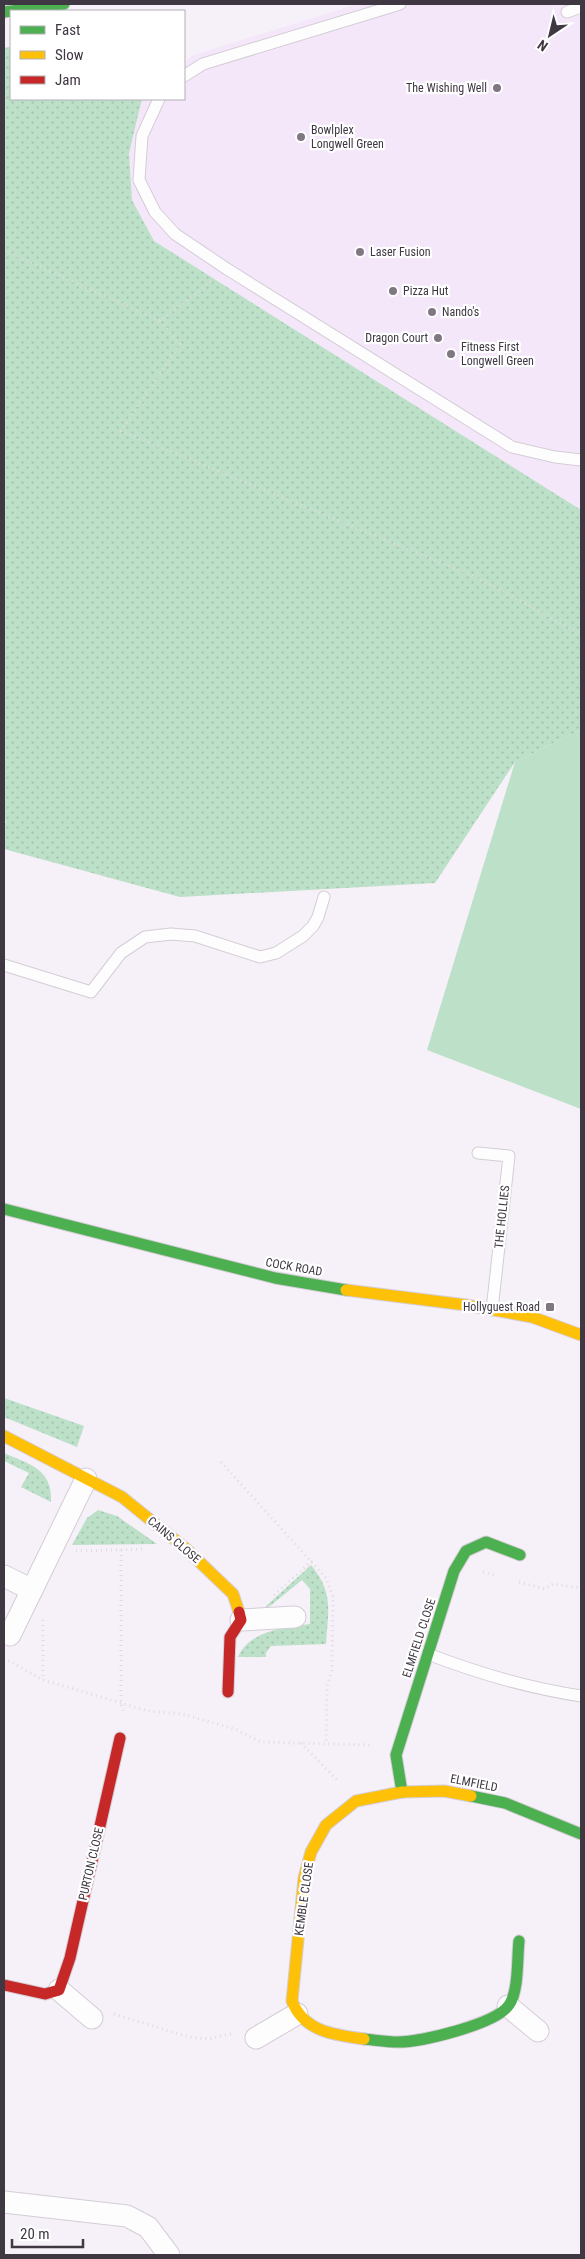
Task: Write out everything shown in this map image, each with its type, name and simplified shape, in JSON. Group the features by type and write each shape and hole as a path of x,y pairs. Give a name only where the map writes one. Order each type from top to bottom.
{"main road":[{"path":"19,10 64,4"},
{"name":"COCK ROAD","path":"4,1209 275,1278 532,1316 581,1334"},
{"name":"CAINS CLOSE","path":"4,1436 17,1440 122,1497 185,1548 233,1594 244,1620"},
{"name":"ELMFIELD CLOSE","path":"402,1792 396,1755 454,1571 466,1551 486,1542 520,1556"},
{"path":"228,1692 230,1637 244,1620"},
{"name":"PURTON CLOSE","path":"66,1996 70,1958 120,1738"},
{"name":"ELMFIELD","path":"356,1801 402,1792 444,1791 505,1803 581,1834"},
{"name":"KEMBLE CLOSE","path":"297,2014 292,2001 304,1878 310,1852 326,1825 356,1801"},
{"path":"297,2014 311,2027 330,2034 399,2042 438,2036 469,2026 495,2017 508,2006 513,1993 519,1941"},
{"path":"4,1985 45,1994 66,1996"}],"street":[{"path":"10,1635 86,1479"},
{"path":"4,1576 32,1590"},
{"path":"244,1620 295,1617"},
{"path":"66,1996 92,2018"},
{"path":"508,2006 538,2031"},
{"path":"262,2035 297,2014"},
{"path":"4,2202 127,2216 148,2228 169,2255"}],"lane":[{"path":"185,75 204,64 400,4"},
{"path":"567,12 581,7"},
{"path":"159,100 142,136 139,180 154,212 175,234 227,269 512,447 555,457 581,460"},
{"path":"4,965 91,992 121,953 145,937 171,934 195,936 260,957 276,953 303,936 318,917 324,897"},
{"name":"THE HOLLIES","path":"478,1153 509,1156 492,1310"},
{"path":"428,1654 483,1674 560,1693 581,1696"}],"path":[{"path":"4,250 160,321 180,344 121,431 478,578 577,632 581,632"},
{"path":"160,321 227,269"},
{"path":"221,1462 312,1560 326,1578 333,1597 332,1670 327,1686 326,1743"},
{"path":"50,1552 149,1549"},
{"path":"121,1550 121,1703 125,1720"},
{"path":"244,1620 312,1560"},
{"path":"4,1657 43,1680 148,1711 182,1714 221,1724 261,1742 376,1745 396,1755"},
{"path":"301,1743 356,1801"},
{"path":"66,1996 188,2037 208,2039 257,2025 262,2035"}],"shaded area":[{"path":"358,4 581,4 581,510 154,241 132,200 129,153 142,100 185,100 185,62 193,55"}],"green space":[{"path":"10,47 10,100 142,100 129,153 132,200 154,241 581,510 581,730 515,762 435,883 180,897 4,849 4,825 6,822 4,816 4,48"},
{"path":"581,730 581,1109 427,1050 515,762"},
{"path":"4,1398 84,1426 77,1447 4,1417"},
{"path":"4,1453 38,1469 44,1475 51,1491 51,1502 21,1487 29,1473 4,1461"},
{"path":"98,1510 117,1516 157,1544 72,1545 87,1518"},
{"path":"311,1565 323,1584 328,1602 326,1644 271,1646 266,1653 266,1657 238,1657 243,1648 259,1636 279,1629 310,1624 310,1589 302,1580 270,1606 264,1608"}],"traffic: fast":[{"path":"19,10 64,4"},
{"path":"4,12 10,11"},
{"path":"4,1209 275,1278 346,1290"},
{"path":"402,1792 396,1755 454,1571 466,1551 486,1542 520,1555"},
{"path":"471,1796 505,1803 581,1834"},
{"path":"364,2039 398,2042 424,2039 458,2031 490,2019 509,2005 512,1999 517,1974 519,1941"}],"traffic: slow":[{"path":"346,1290 466,1305 532,1317 581,1335"},
{"path":"4,1436 122,1497 185,1548 233,1594 239,1612"},
{"path":"364,2039 342,2036 312,2026 297,2011 292,2001 304,1878 311,1852 326,1825 356,1801 402,1792 444,1791 471,1796"}],"traffic: jam":[{"path":"228,1692 230,1637 241,1620 239,1612"},
{"path":"4,1985 45,1994 59,1990 70,1958 120,1738"}],"place":[{"name":"The Wishing Well","path":"497,88"},
{"name":"Bowlplex Longwell Green","path":"301,137"},
{"name":"Laser Fusion","path":"360,252"},
{"name":"Pizza Hut","path":"393,291"},
{"name":"Nando's","path":"432,312"},
{"name":"Dragon Court","path":"438,338"},
{"name":"Fitness First Longwell Green","path":"451,354"},
{"name":"Hollyguest Road","path":"550,1307"}]}
